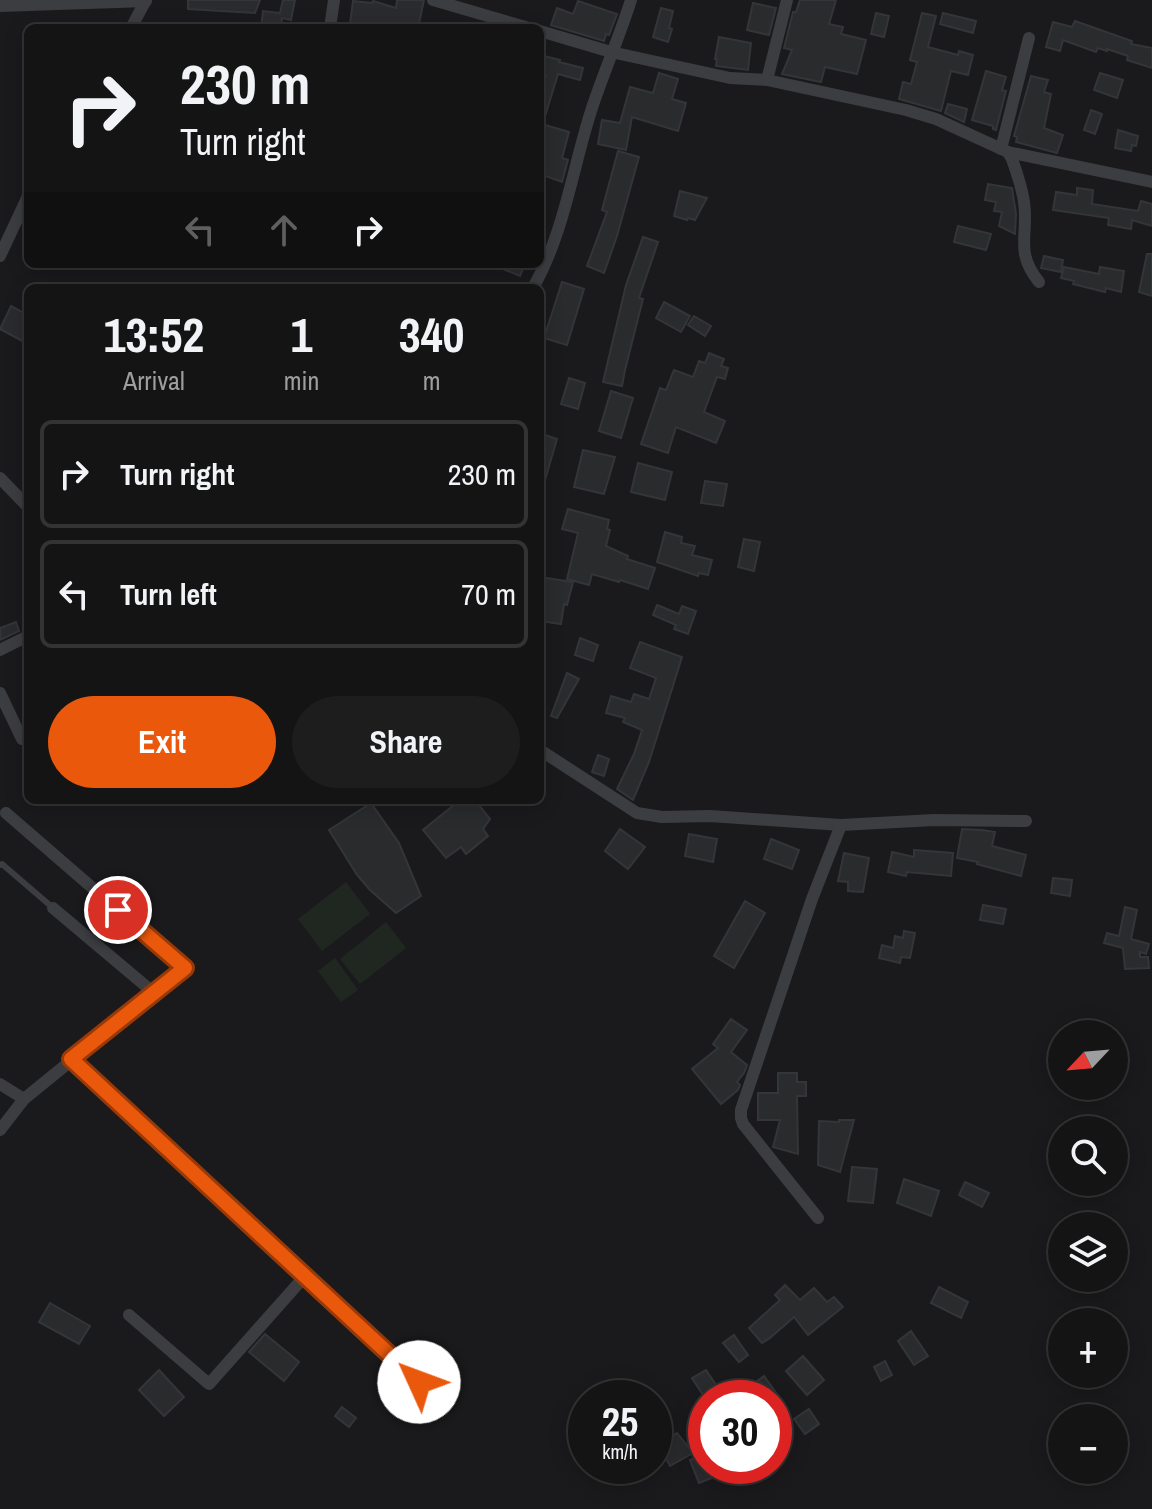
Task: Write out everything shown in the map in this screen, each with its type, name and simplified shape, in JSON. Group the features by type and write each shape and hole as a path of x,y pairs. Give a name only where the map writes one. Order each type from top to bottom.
{"street":[{"path":"0,6 146,0"},
{"path":"133,24 146,0"},
{"path":"331,24 334,0"},
{"path":"433,0 515,24"},
{"path":"535,284 558,232 590,113 631,0"},
{"path":"767,80 787,0"},
{"path":"544,32 611,52 730,78 767,80 906,110 936,119 1004,150 1152,182"},
{"path":"1004,150 1029,38"},
{"path":"1004,150 1012,159 1025,204 1023,243 1026,260 1039,282"},
{"path":"0,256 24,205"},
{"path":"0,478 24,503"},
{"path":"0,650 24,638"},
{"path":"0,693 22,739"},
{"path":"544,753 637,813 662,817 710,816 841,825 934,820 1026,821"},
{"path":"0,1130 24,1099 185,968 6,813"},
{"path":"818,1218 743,1124 741,1110 812,899 841,825"},
{"path":"53,908 154,993"},
{"path":"71,1059 419,1382"},
{"path":"0,1084 24,1099"},
{"path":"129,1315 209,1384 305,1276"}],"lane":[{"path":"0,865 53,908"}],"shaded area":[{"path":"346,882 370,914 322,951 298,919"},
{"path":"386,922 406,948 360,984 340,959"},
{"path":"335,958 358,990 341,1002 318,971"}],"building":[{"path":"188,0 260,0 255,13 188,9"},
{"path":"283,0 295,0 291,20 282,18 281,24 261,24 263,11 280,13"},
{"path":"397,0 424,0 419,24 350,24 353,1 373,1 396,8"},
{"path":"800,0 836,0 829,24 843,27 841,34 866,40 857,74 825,67 821,82 782,74 792,50 784,48 793,12 796,12"},
{"path":"578,1 617,14 604,41 551,25 557,8 573,14"},
{"path":"753,3 776,8 769,35 747,30"},
{"path":"661,8 673,11 668,42 653,37"},
{"path":"876,13 889,16 884,37 871,34"},
{"path":"922,13 936,16 928,47 958,55 959,51 973,55 968,75 951,71 941,111 899,99 903,82 911,84 917,62 910,60"},
{"path":"943,13 976,21 973,33 940,24"},
{"path":"1075,21 1132,41 1131,44 1152,48 1152,68 1107,49 1098,48 1096,52 1063,40 1060,51 1046,47 1053,22 1072,27"},
{"path":"719,37 751,43 748,70 716,66"},
{"path":"544,56 583,68 580,80 558,74 544,120 544,82"},
{"path":"986,71 1006,77 1002,90 1006,91 996,130 993,126 972,120"},
{"path":"659,73 678,79 672,99 686,103 678,131 632,117 626,150 598,144 602,120 620,123 630,87 653,93"},
{"path":"1100,73 1123,80 1117,98 1094,90"},
{"path":"1031,76 1048,80 1044,92 1051,94 1044,128 1063,135 1057,153 1016,142 1017,137 1014,136"},
{"path":"948,104 967,109 964,122 945,113"},
{"path":"1091,110 1102,114 1095,134 1084,130"},
{"path":"545,125 569,132 562,158 568,160 562,182 544,175"},
{"path":"1118,130 1138,136 1136,146 1132,145 1131,151 1115,148"},
{"path":"618,151 639,157 604,273 587,266 607,212 602,210"},
{"path":"988,184 1012,188 1015,234 999,226 1002,212 994,211 996,202 985,200"},
{"path":"1077,188 1093,190 1092,204 1138,211 1141,201 1152,204 1152,226 1132,220 1131,229 1108,225 1109,218 1053,210 1056,192 1077,195"},
{"path":"680,191 707,198 695,220 674,216"},
{"path":"958,226 991,234 986,250 954,242"},
{"path":"643,237 658,242 639,298 643,299 622,386 603,382 626,285"},
{"path":"1147,254 1152,254 1152,296 1139,292"},
{"path":"1044,256 1063,260 1061,272 1041,268"},
{"path":"1064,267 1099,274 1100,267 1124,271 1121,292 1106,288 1105,292 1073,284 1074,281 1061,278"},
{"path":"501,268 523,268 520,276"},
{"path":"562,282 584,289 567,345 544,338"},
{"path":"664,302 690,316 681,332 656,318"},
{"path":"11,306 24,313 24,342 0,329"},
{"path":"694,316 711,326 705,336 688,325"},
{"path":"709,353 724,359 721,366 728,368 725,379 717,377 704,412 725,421 716,443 676,427 668,453 641,444 660,388 666,390 674,370 693,377 699,361 705,363"},
{"path":"569,378 585,383 578,409 561,404"},
{"path":"611,391 633,398 621,438 599,431"},
{"path":"544,435 557,439 544,484"},
{"path":"583,450 615,457 604,494 574,487"},
{"path":"638,463 672,472 665,500 631,492"},
{"path":"705,481 727,484 723,506 701,503"},
{"path":"568,509 609,520 606,546 628,556 627,559 655,568 648,589 592,574 589,585 567,579 578,533 562,529"},
{"path":"665,532 682,537 681,543 695,546 692,555 712,560 708,575 699,573 698,576 657,562"},
{"path":"744,539 760,542 754,571 738,567"},
{"path":"544,578 573,582 567,605 564,604 561,624 544,622"},
{"path":"657,605 679,614 682,606 696,611 688,634 653,615"},
{"path":"16,622 19,631 0,640 0,628"},
{"path":"580,638 598,645 593,661 575,655"},
{"path":"640,642 682,657 649,762 633,800 617,789 642,730 623,722 625,718 606,713 611,696 631,702 634,694 649,699 656,678 630,668"},
{"path":"567,673 579,679 557,718 551,716"},
{"path":"598,755 609,759 604,776 592,772"},
{"path":"372,804 399,843 421,896 396,913 357,875 329,830"},
{"path":"455,804 478,804 490,819 483,829 488,836 466,854 461,847 446,858 423,830"},
{"path":"620,829 645,847 628,869 605,851"},
{"path":"962,829 995,832 992,846 1026,855 1021,876 957,858"},
{"path":"689,834 717,839 713,862 685,856"},
{"path":"771,839 799,850 792,869 764,859"},
{"path":"914,850 953,853 951,876 907,872 906,876 888,872 892,852 914,857"},
{"path":"844,853 869,858 863,892 848,891 848,882 838,881"},
{"path":"1053,878 1072,880 1070,896 1051,893"},
{"path":"745,901 765,913 734,968 714,956"},
{"path":"983,905 1006,909 1003,924 980,920"},
{"path":"1125,907 1137,910 1131,939 1149,944 1146,954 1140,952 1140,957 1148,957 1149,968 1125,969 1123,948 1104,943 1107,933 1119,936"},
{"path":"904,931 915,933 910,958 901,957 900,963 879,958 882,945 893,948 895,936 903,938"},
{"path":"731,1019 747,1030 731,1052 747,1065 737,1082 740,1085 738,1090 721,1104 692,1069 718,1048 713,1044"},
{"path":"778,1073 797,1073 797,1082 806,1082 806,1096 797,1096 798,1154 773,1147 780,1120 758,1120 758,1093 778,1093"},
{"path":"854,1120 840,1172 818,1165 819,1121"},
{"path":"852,1167 877,1169 873,1203 848,1201"},
{"path":"904,1179 939,1191 931,1216 897,1203"},
{"path":"965,1182 989,1193 982,1207 959,1195"},
{"path":"785,1285 800,1300 814,1288 827,1302 834,1297 843,1307 808,1335 794,1317 762,1343 749,1328 780,1300 775,1295"},
{"path":"939,1287 968,1302 961,1318 931,1303"},
{"path":"50,1303 90,1326 79,1344 39,1322"},
{"path":"911,1331 928,1356 914,1365 898,1341"},
{"path":"265,1334 299,1362 284,1381 249,1352"},
{"path":"734,1335 748,1355 739,1362 723,1343"},
{"path":"803,1356 824,1380 807,1395 786,1371"},
{"path":"885,1361 892,1375 881,1381 874,1367"},
{"path":"159,1370 184,1397 164,1416 139,1390"},
{"path":"706,1370 713,1380 693,1380"},
{"path":"342,1407 356,1418 349,1427 335,1416"},
{"path":"809,1409 819,1424 805,1434 794,1419"},
{"path":"677,1433 688,1447 688,1456 672,1465 672,1436"}],"route":[{"path":"118,910 185,968 71,1059 419,1382"}]}
